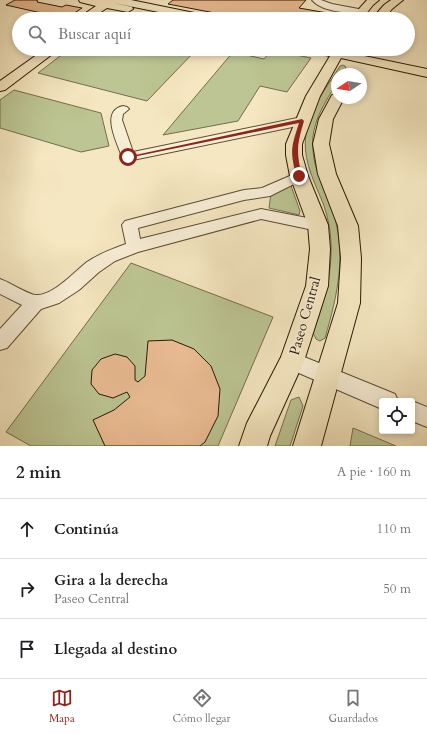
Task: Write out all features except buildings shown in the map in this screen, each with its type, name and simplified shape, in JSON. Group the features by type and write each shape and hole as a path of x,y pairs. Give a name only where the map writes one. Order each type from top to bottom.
{"main road":[{"path":"84,0 114,2 170,12"},
{"path":"361,12 369,3 374,0"},
{"path":"384,12 398,0"},
{"path":"102,12 114,2"},
{"path":"96,12 114,2 148,12"},
{"path":"0,79 31,56"},
{"path":"0,87 42,56"},
{"name":"Paseo Central","path":"253,446 257,433 292,361 317,286 320,249 318,225 299,176 294,155 294,144 313,96 350,56"},
{"path":"360,56 427,73"},
{"path":"373,56 427,66"},
{"path":"307,446 349,303 352,258 348,226 327,174 321,144 326,119 334,104"}],"street":[{"path":"316,0 318,3 342,8 350,12"},
{"path":"342,8 349,1"},
{"path":"123,109 118,113 116,120 128,157 302,121"},
{"path":"134,247 130,225 244,195 265,193 299,176"},
{"path":"260,214 265,193"},
{"path":"0,342 35,302 53,298 73,285 93,267 110,257 134,247 260,214 318,225"},
{"path":"0,286 35,302"},
{"path":"292,361 380,398"},
{"path":"415,412 427,417"}],"green space":[{"path":"60,56 190,56 147,101 38,73"},
{"path":"230,56 251,56 264,59 267,56 301,56 311,58 287,92 260,86 238,121 163,135"},
{"path":"343,65 346,68 339,68"},
{"path":"331,80 331,93 317,119 313,137 313,150 315,165 337,225 340,257 334,305 325,338 320,341 316,339 313,333 327,286 330,270 331,238 324,206 310,171 305,143 311,115"},
{"path":"14,90 101,113 109,146 81,152 0,128 0,100"},
{"path":"290,183 300,211 299,215 269,208 271,193"},
{"path":"131,263 273,317 218,446 31,446 6,432"},
{"path":"299,397 303,406 290,446 275,446 291,400"},
{"path":"353,428 396,446 350,446"}],"route":[{"path":"128,157 302,121 294,144 294,155 299,176"}]}
